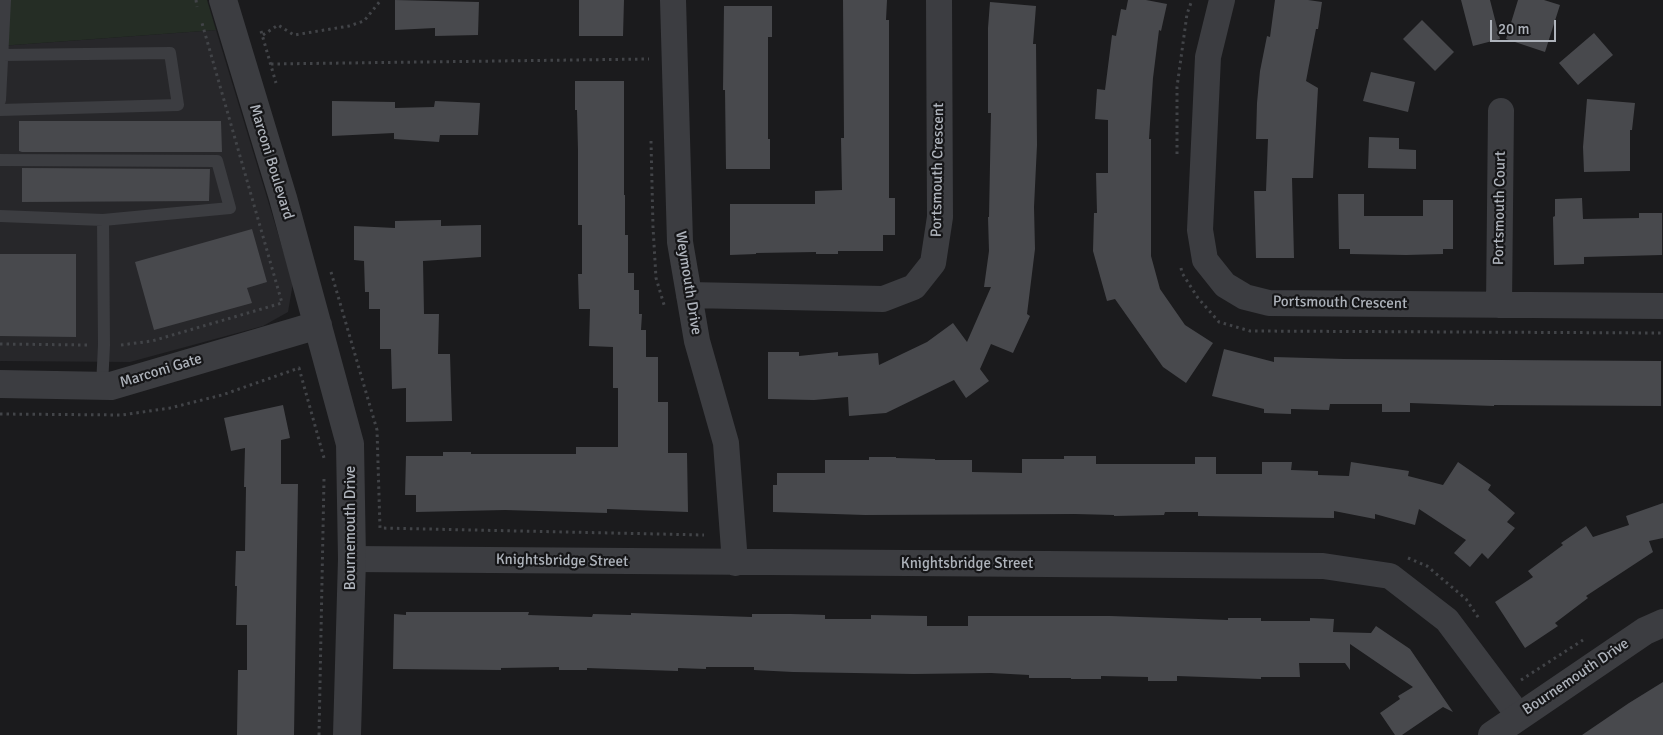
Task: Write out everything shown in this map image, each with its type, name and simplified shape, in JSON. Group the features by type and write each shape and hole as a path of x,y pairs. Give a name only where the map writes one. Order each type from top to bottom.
{"street":[{"name":"Weymouth Drive","path":"673,0 680,242 697,341 726,443 736,562"},
{"name":"Portsmouth Crescent","path":"689,295 882,299 914,287 933,263 940,217 940,0"},
{"name":"Portsmouth Crescent","path":"1222,0 1208,57 1200,230 1205,260 1225,285 1245,297 1269,303 1663,306"},
{"name":"Marconi Boulevard","path":"210,4 283,198 318,325"},
{"name":"Portsmouth Court","path":"1499,305 1501,111"},
{"name":"Marconi Gate","path":"0,384 111,386 318,325"},
{"name":"Bournemouth Drive","path":"318,325 350,444 352,559 347,735"},
{"name":"Knightsbridge Street","path":"352,559 1323,566 1390,576 1447,620 1519,716"},
{"name":"Bournemouth Drive","path":"1492,735 1644,631 1663,622"}],"lane":[{"path":"0,100 5,0"},
{"path":"0,110 178,105 170,53 2,55"},
{"path":"0,160 217,161 230,208 103,220 0,216"},
{"path":"102,386 104,345 103,220"}],"path":[{"path":"196,0 210,4"},
{"path":"263,36 278,25 294,35 349,26 364,21 381,0"},
{"path":"1177,164 1177,87 1187,14 1192,0"},
{"path":"0,344 104,345 152,341 282,303 200,17"},
{"path":"271,64 649,59 649,49"},
{"path":"651,138 656,278 667,315"},
{"path":"1180,265 1182,273 1198,298 1219,322 1250,331 1663,333"},
{"path":"330,270 377,430 380,528 704,535"},
{"path":"0,414 122,415 170,408 222,395 299,368 324,457 324,467"},
{"path":"319,735 324,477"}],"shaded area":[{"path":"0,0 207,0 216,30 0,46"},
{"path":"216,30 293,283 288,312 263,326 130,362 0,361 0,46"}],"building":[{"path":"395,0 479,2 478,35 435,36 435,28 395,30"},
{"path":"579,0 624,0 623,36 579,36"},
{"path":"843,0 887,0 886,20 889,20 889,198 895,198 895,235 883,235 883,251 838,251 838,254 816,254 816,252 730,255 730,204 815,204 815,191 842,190 841,138 844,138"},
{"path":"1128,0 1146,0 1167,4 1161,31 1159,30 1153,78 1149,139 1151,139 1151,256 1160,289 1185,325 1213,343 1186,383 1163,367 1115,299 1107,301 1093,251 1094,213 1097,213 1096,173 1108,173 1108,120 1095,119 1097,89 1105,90 1112,35 1116,36 1121,9 1126,10"},
{"path":"1275,0 1322,2 1306,81 1318,88 1313,178 1292,178 1294,258 1256,258 1254,191 1266,191 1268,139 1256,139 1257,103 1260,71 1267,36 1270,37"},
{"path":"1461,0 1490,0 1500,39 1473,46"},
{"path":"1518,0 1544,0 1560,5 1545,52 1506,39"},
{"path":"990,2 1036,6 1033,44 1036,44 1037,145 1034,207 1035,249 1027,314 1030,316 1013,353 991,344 980,369 989,381 966,398 954,380 886,413 849,416 848,397 814,400 768,399 768,352 799,352 799,356 838,352 838,356 878,353 879,365 927,342 953,323 967,342 991,287 984,287 989,251 991,113 988,113 988,28"},
{"path":"724,6 772,6 772,37 768,37 768,139 770,139 770,169 726,169 725,90 723,90"},
{"path":"1422,20 1454,52 1435,71 1403,39"},
{"path":"1594,33 1613,55 1578,85 1559,63"},
{"path":"1371,72 1415,82 1408,112 1363,101"},
{"path":"575,81 624,81 624,195 625,235 628,235 628,273 634,273 634,290 639,290 639,314 642,314 641,330 646,330 646,357 658,357 658,402 668,402 668,453 687,453 688,512 607,509 607,513 505,510 416,512 416,495 405,495 406,456 443,456 443,452 471,452 471,454 576,454 576,447 618,447 618,388 613,388 613,347 589,346 590,309 579,309 578,274 582,274 582,225 578,225 578,150"},
{"path":"1587,99 1635,103 1632,130 1630,130 1630,171 1584,172 1583,147"},
{"path":"332,101 395,102 395,108 434,107 435,101 480,103 478,135 440,135 439,142 394,139 394,133 332,136"},
{"path":"19,121 221,121 222,152 22,152 19,151"},
{"path":"1369,137 1399,138 1399,149 1416,150 1416,169 1368,168"},
{"path":"22,168 210,169 209,201 22,202"},
{"path":"1338,194 1364,194 1364,216 1423,216 1423,200 1453,200 1453,249 1443,249 1443,254 1406,255 1350,254 1350,249 1339,249"},
{"path":"1582,198 1583,219 1639,218 1639,213 1662,213 1662,255 1584,257 1584,264 1554,265 1553,217 1555,216 1555,199"},
{"path":"441,220 441,226 481,225 481,257 423,261 424,314 439,314 438,354 450,354 452,421 406,422 406,388 392,389 391,349 380,349 380,309 369,309 369,292 365,292 364,261 354,260 354,226 395,228 395,221"},
{"path":"252,229 267,282 247,288 252,303 154,330 135,262"},
{"path":"0,254 76,254 76,337 0,336"},
{"path":"1224,349 1274,362 1274,357 1661,361 1661,406 1494,406 1410,403 1410,412 1382,412 1382,404 1330,404 1329,410 1291,409 1291,414 1264,413 1264,409 1212,396"},
{"path":"283,405 290,438 281,440 281,484 298,484 294,735 237,735 238,670 247,670 247,625 236,625 237,586 235,586 236,551 245,551 245,448 231,451 224,418"},
{"path":"1064,456 1096,456 1096,464 1195,464 1195,457 1216,457 1216,474 1262,474 1262,462 1292,462 1291,470 1318,471 1318,475 1349,476 1351,462 1409,471 1408,476 1443,485 1458,462 1491,485 1488,490 1515,513 1507,522 1515,528 1488,559 1482,553 1470,567 1454,553 1466,540 1419,509 1415,525 1375,514 1375,519 1334,511 1334,518 1198,516 1198,512 1165,512 1164,515 1114,516 1075,514 865,515 773,512 773,485 777,485 777,473 825,473 825,460 869,460 869,457 896,457 972,460 972,472 1022,473 1022,459 1064,459"},
{"path":"1663,503 1663,538 1649,541 1653,552 1586,596 1588,598 1555,623 1558,626 1525,648 1495,602 1533,577 1528,571 1563,545 1561,543 1586,526 1593,537 1629,525 1626,516"},
{"path":"406,612 529,612 528,615 592,617 593,614 631,615 631,613 752,617 752,614 791,614 825,615 825,619 871,619 871,615 927,616 927,626 968,626 968,616 1110,616 1228,620 1228,618 1261,618 1261,621 1310,621 1310,618 1334,619 1333,632 1371,633 1376,626 1410,649 1453,712 1443,707 1402,735 1395,735 1380,713 1400,699 1398,696 1413,687 1350,644 1350,670 1345,663 1299,663 1300,677 1261,677 1261,679 1177,676 1177,681 1148,681 1148,677 1101,676 1101,679 1029,678 1029,675 991,673 793,672 754,670 754,667 678,668 678,671 587,668 587,670 559,670 559,667 501,668 501,670 393,669 394,614 406,615"},
{"path":"1663,682 1663,735 1582,735 1629,703"}]}
